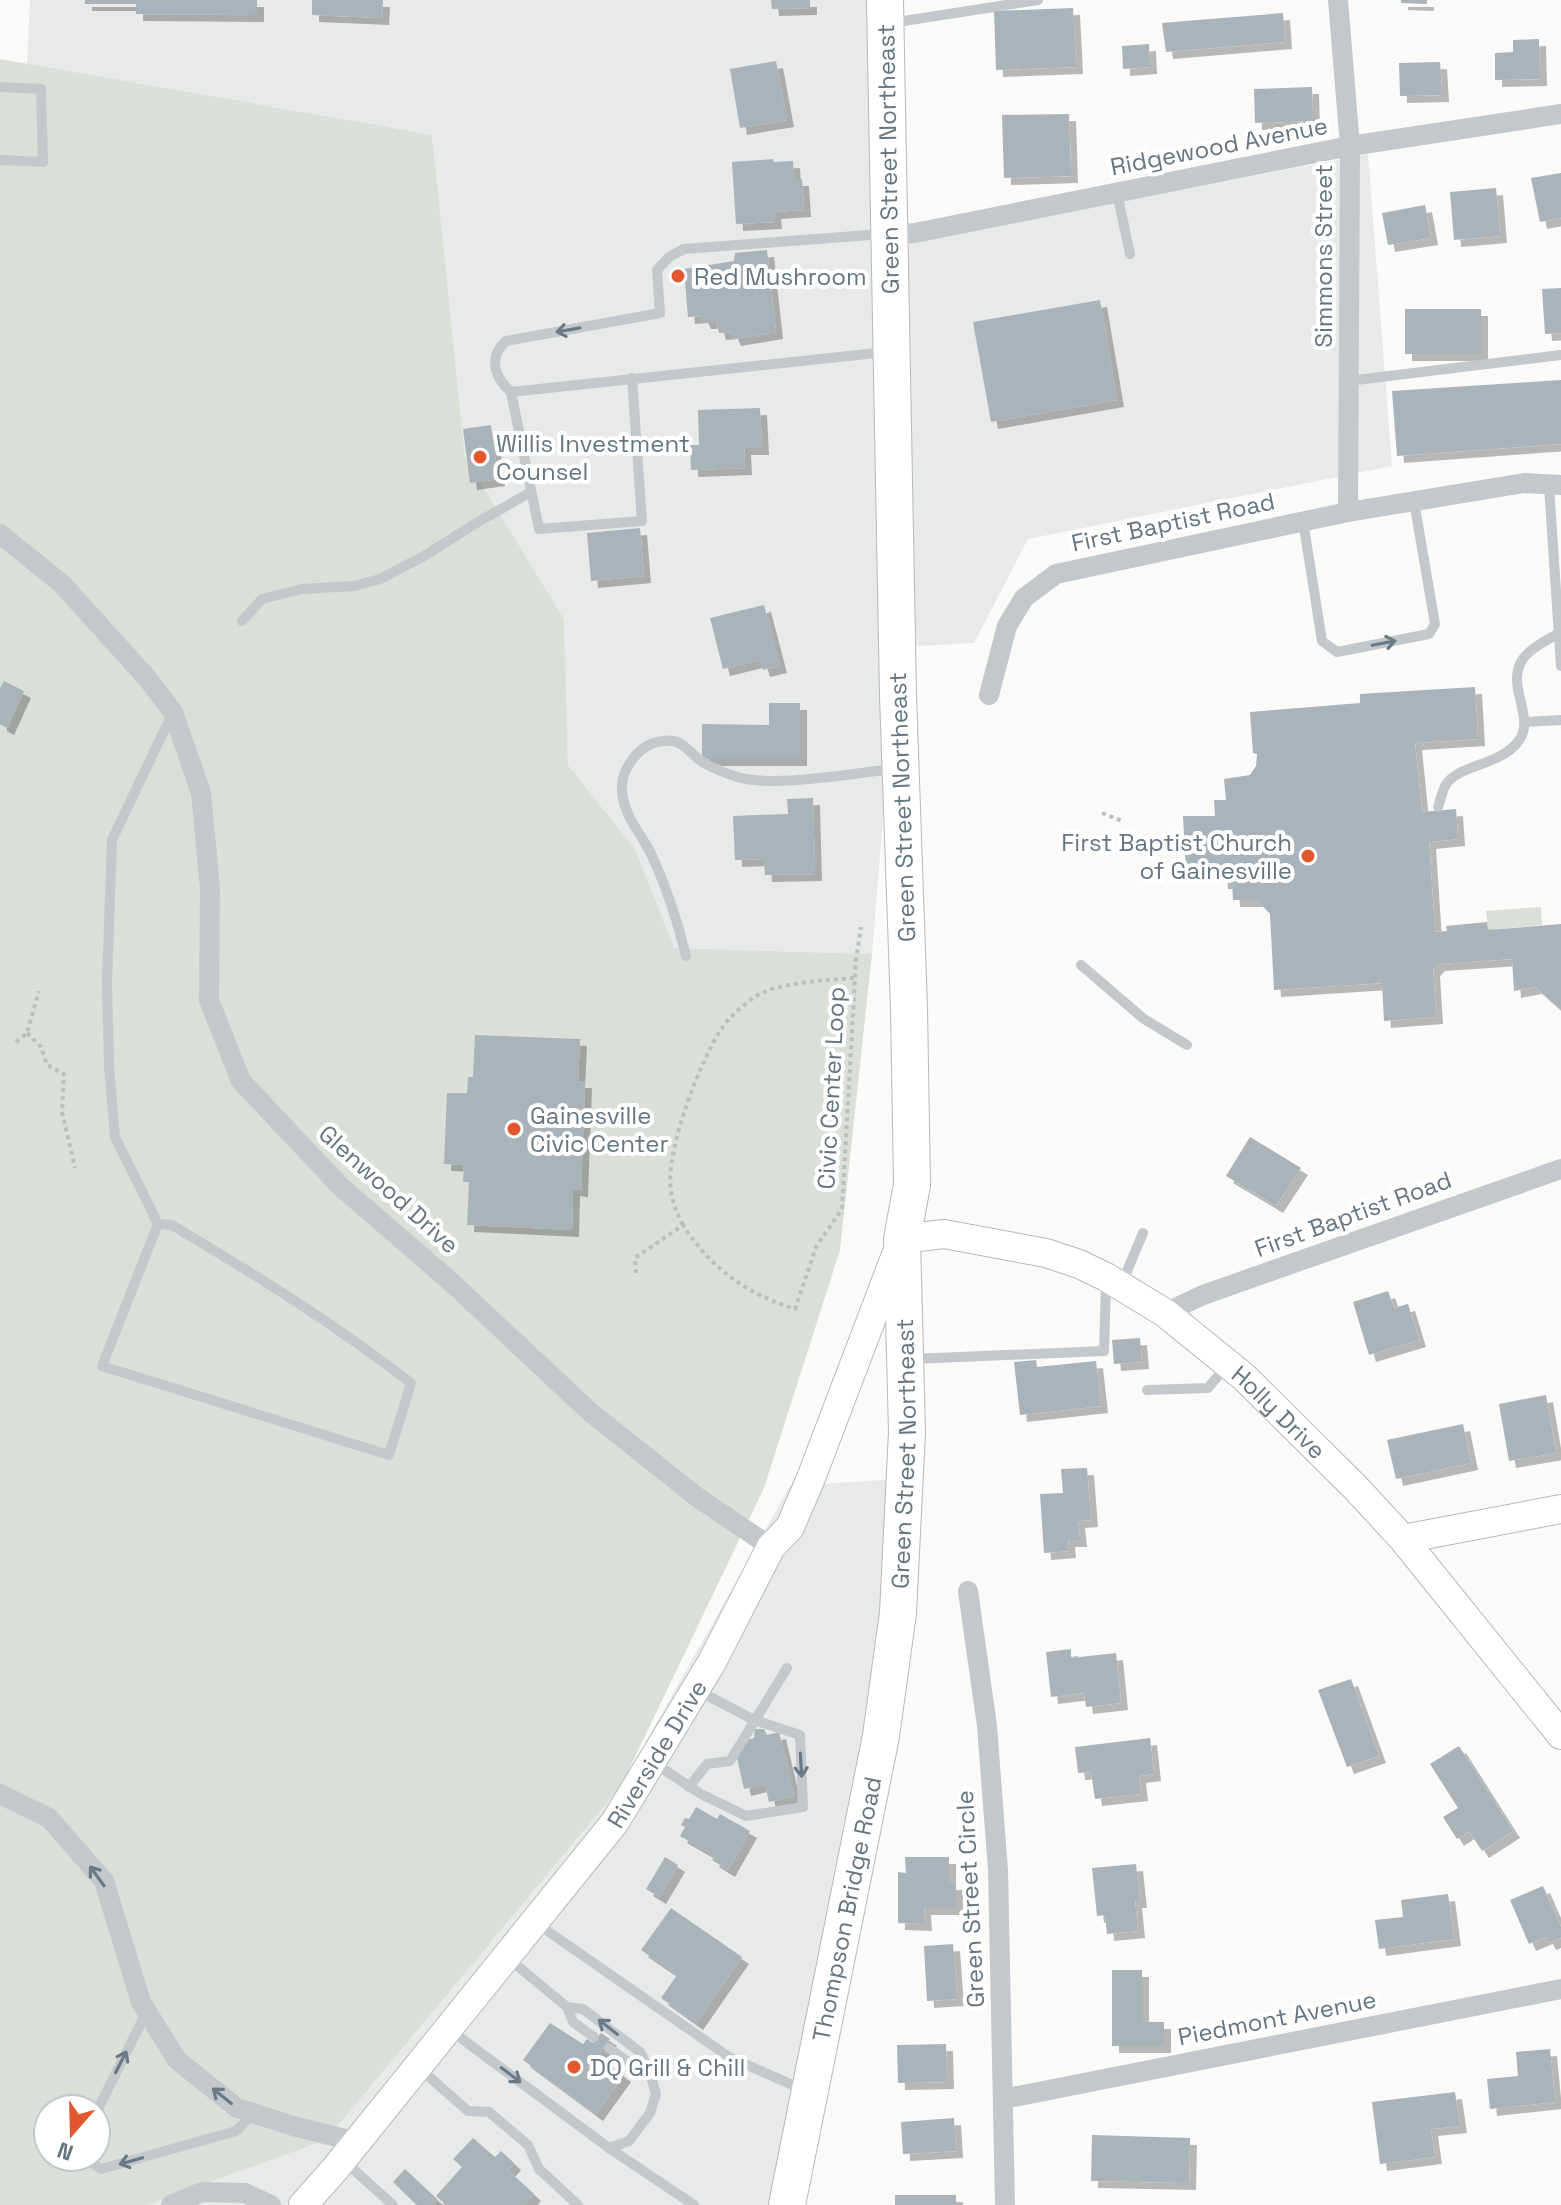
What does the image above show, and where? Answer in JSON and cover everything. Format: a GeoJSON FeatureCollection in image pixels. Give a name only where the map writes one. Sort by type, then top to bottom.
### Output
{"type":"FeatureCollection","features":[{"type":"Feature","properties":{"kind":"highway","name":"Green Street Northeast"},"geometry":{"type":"LineString","coordinates":[[885,12],[900,769],[912,1185],[902,1239],[907,1432],[898,1613]]}},
{"type":"Feature","properties":{"kind":"highway","name":"Thompson Bridge Road"},"geometry":{"type":"LineString","coordinates":[[787,2205],[881,1736],[898,1613]]}},
{"type":"Feature","properties":{"kind":"main road","name":"Holly Drive"},"geometry":{"type":"LineString","coordinates":[[902,1239],[944,1234],[1004,1243],[1068,1260],[1113,1281],[1165,1313],[1229,1364],[1313,1442],[1403,1539],[1561,1735]]}},
{"type":"Feature","properties":{"kind":"main road","name":"Riverside Drive"},"geometry":{"type":"LineString","coordinates":[[303,2205],[615,1822],[695,1689],[771,1547],[790,1527],[902,1239]]}},
{"type":"Feature","properties":{"kind":"main road"},"geometry":{"type":"LineString","coordinates":[[1403,1539],[1561,1509]]}},
{"type":"Feature","properties":{"kind":"street","name":"Simmons Street"},"geometry":{"type":"LineString","coordinates":[[1338,0],[1350,146],[1348,512]]}},
{"type":"Feature","properties":{"kind":"street","name":"Ridgewood Avenue"},"geometry":{"type":"LineString","coordinates":[[889,234],[915,233],[1350,146],[1561,114]]}},
{"type":"Feature","properties":{"kind":"street","name":"First Baptist Road"},"geometry":{"type":"LineString","coordinates":[[989,695],[1007,626],[1024,598],[1056,574],[1348,512],[1524,483],[1555,485]]}},
{"type":"Feature","properties":{"kind":"street","name":"Glenwood Drive"},"geometry":{"type":"LineString","coordinates":[[0,534],[62,584],[147,678],[173,712],[201,793],[210,888],[209,1000],[241,1081],[341,1187],[440,1271],[589,1411],[697,1497],[771,1547]]}},
{"type":"Feature","properties":{"kind":"street","name":"First Baptist Road"},"geometry":{"type":"LineString","coordinates":[[1165,1313],[1203,1295],[1561,1169]]}},
{"type":"Feature","properties":{"kind":"street","name":"Green Street Circle"},"geometry":{"type":"LineString","coordinates":[[968,1591],[987,1726],[998,1870],[1005,2205]]}},
{"type":"Feature","properties":{"kind":"street"},"geometry":{"type":"LineString","coordinates":[[0,1794],[49,1818],[104,1881],[141,2002],[177,2060],[237,2108],[293,2126],[350,2151]]}},
{"type":"Feature","properties":{"kind":"street","name":"Piedmont Avenue"},"geometry":{"type":"LineString","coordinates":[[1003,2099],[1561,1989]]}},
{"type":"Feature","properties":{"kind":"street"},"geometry":{"type":"LineString","coordinates":[[180,2203],[202,2192],[245,2193],[271,2205]]}},
{"type":"Feature","properties":{"kind":"lane"},"geometry":{"type":"LineString","coordinates":[[885,12],[1038,0]]}},
{"type":"Feature","properties":{"kind":"lane"},"geometry":{"type":"LineString","coordinates":[[0,87],[41,89],[43,162],[0,160]]}},
{"type":"Feature","properties":{"kind":"lane"},"geometry":{"type":"LineString","coordinates":[[1117,193],[1130,254]]}},
{"type":"Feature","properties":{"kind":"lane"},"geometry":{"type":"LineString","coordinates":[[632,378],[642,521],[539,529],[511,392],[501,383],[494,367],[497,349],[506,341],[660,313],[657,270],[669,257],[684,249],[889,234]]}},
{"type":"Feature","properties":{"kind":"lane"},"geometry":{"type":"LineString","coordinates":[[511,392],[892,352]]}},
{"type":"Feature","properties":{"kind":"lane"},"geometry":{"type":"LineString","coordinates":[[1348,381],[1561,355]]}},
{"type":"Feature","properties":{"kind":"lane"},"geometry":{"type":"LineString","coordinates":[[1555,485],[1561,666]]}},
{"type":"Feature","properties":{"kind":"lane"},"geometry":{"type":"LineString","coordinates":[[242,621],[262,599],[302,589],[354,586],[380,579],[531,492]]}},
{"type":"Feature","properties":{"kind":"lane"},"geometry":{"type":"LineString","coordinates":[[1303,521],[1322,641],[1337,652],[1429,634],[1435,624],[1414,501]]}},
{"type":"Feature","properties":{"kind":"lane"},"geometry":{"type":"LineString","coordinates":[[1438,807],[1447,783],[1461,772],[1500,758],[1519,742],[1525,722],[1516,686],[1519,665],[1530,652],[1559,633]]}},
{"type":"Feature","properties":{"kind":"lane"},"geometry":{"type":"LineString","coordinates":[[158,1224],[172,1225],[288,1295],[411,1383],[389,1455],[102,1366],[158,1224],[115,1137],[107,982],[112,840],[173,712]]}},
{"type":"Feature","properties":{"kind":"lane"},"geometry":{"type":"LineString","coordinates":[[1525,722],[1561,720]]}},
{"type":"Feature","properties":{"kind":"lane"},"geometry":{"type":"LineString","coordinates":[[686,956],[653,856],[630,818],[622,797],[622,777],[631,760],[651,744],[672,740],[685,744],[701,761],[719,771],[741,778],[758,780],[900,769]]}},
{"type":"Feature","properties":{"kind":"lane"},"geometry":{"type":"LineString","coordinates":[[1081,965],[1144,1019],[1187,1045]]}},
{"type":"Feature","properties":{"kind":"lane"},"geometry":{"type":"LineString","coordinates":[[906,1360],[1104,1351],[1113,1281],[1143,1233]]}},
{"type":"Feature","properties":{"kind":"lane"},"geometry":{"type":"LineString","coordinates":[[1147,1390],[1208,1388],[1229,1364]]}},
{"type":"Feature","properties":{"kind":"lane"},"geometry":{"type":"LineString","coordinates":[[689,1787],[707,1764],[730,1761],[787,1668]]}},
{"type":"Feature","properties":{"kind":"lane"},"geometry":{"type":"LineString","coordinates":[[652,1761],[689,1787],[746,1816],[803,1807],[800,1735],[754,1720],[695,1689]]}},
{"type":"Feature","properties":{"kind":"lane"},"geometry":{"type":"LineString","coordinates":[[534,1922],[729,2057],[809,2092]]}},
{"type":"Feature","properties":{"kind":"lane"},"geometry":{"type":"LineString","coordinates":[[506,1957],[567,2007],[573,2022],[594,2037]]}},
{"type":"Feature","properties":{"kind":"lane"},"geometry":{"type":"LineString","coordinates":[[567,2007],[583,2009],[640,2052],[649,2070],[656,2094],[650,2113],[629,2141],[609,2148]]}},
{"type":"Feature","properties":{"kind":"lane"},"geometry":{"type":"LineString","coordinates":[[106,2093],[147,2011]]}},
{"type":"Feature","properties":{"kind":"lane"},"geometry":{"type":"LineString","coordinates":[[448,2029],[609,2148],[694,2205]]}},
{"type":"Feature","properties":{"kind":"lane"},"geometry":{"type":"LineString","coordinates":[[609,2048],[625,2060],[649,2070]]}},
{"type":"Feature","properties":{"kind":"lane"},"geometry":{"type":"LineString","coordinates":[[418,2066],[468,2111],[489,2112],[528,2145],[539,2169],[578,2205]]}},
{"type":"Feature","properties":{"kind":"lane"},"geometry":{"type":"LineString","coordinates":[[112,2166],[236,2131],[254,2113]]}},
{"type":"Feature","properties":{"kind":"lane"},"geometry":{"type":"LineString","coordinates":[[350,2151],[393,2205]]}},
{"type":"Feature","properties":{"kind":"path"},"geometry":{"type":"LineString","coordinates":[[1102,813],[1122,821]]}},
{"type":"Feature","properties":{"kind":"path","name":"Civic Center Loop"},"geometry":{"type":"LineString","coordinates":[[683,1225],[696,1246],[746,1289],[795,1309],[816,1247],[842,1209],[855,978],[861,927]]}},
{"type":"Feature","properties":{"kind":"path"},"geometry":{"type":"LineString","coordinates":[[636,1273],[635,1258],[683,1225],[675,1210],[670,1188],[672,1161],[701,1064],[724,1025],[755,996],[800,983],[855,978]]}},
{"type":"Feature","properties":{"kind":"path"},"geometry":{"type":"LineString","coordinates":[[16,1042],[27,1033],[39,991]]}},
{"type":"Feature","properties":{"kind":"path"},"geometry":{"type":"LineString","coordinates":[[27,1033],[41,1047],[47,1065],[64,1074],[62,1112],[75,1168]]}},
{"type":"Feature","properties":{"kind":"shaded area"},"geometry":{"type":"Polygon","coordinates":[[[30,0],[877,0],[873,249],[1368,154],[1392,466],[1028,539],[974,643],[897,647],[872,954],[673,948],[635,849],[568,765],[564,619],[465,457],[432,136],[27,64],[30,0]]]}},
{"type":"Feature","properties":{"kind":"shaded area"},"geometry":{"type":"Polygon","coordinates":[[[0,59],[432,135],[465,457],[564,619],[568,765],[635,849],[674,948],[872,954],[840,1250],[764,1488],[621,1786],[326,2140],[147,2205],[0,2205],[0,59]]]}},
{"type":"Feature","properties":{"kind":"shaded area"},"geometry":{"type":"Polygon","coordinates":[[[1541,907],[1542,925],[1488,930],[1486,911],[1541,907]]]}},
{"type":"Feature","properties":{"kind":"shaded area"},"geometry":{"type":"Polygon","coordinates":[[[898,1479],[884,1618],[781,2205],[147,2205],[326,2140],[621,1786],[790,1486],[898,1479]]]}},
{"type":"Feature","properties":{"kind":"building"},"geometry":{"type":"Polygon","coordinates":[[[85,0],[257,0],[257,15],[136,14],[136,4],[85,4],[85,0]]]}},
{"type":"Feature","properties":{"kind":"building"},"geometry":{"type":"Polygon","coordinates":[[[312,0],[383,0],[382,18],[312,15],[312,0]]]}},
{"type":"Feature","properties":{"kind":"building"},"geometry":{"type":"Polygon","coordinates":[[[771,0],[810,0],[810,8],[772,9],[771,0]]]}},
{"type":"Feature","properties":{"kind":"building"},"geometry":{"type":"Polygon","coordinates":[[[1401,0],[1427,0],[1427,4],[1401,3],[1401,0]]]}},
{"type":"Feature","properties":{"kind":"building"},"geometry":{"type":"Polygon","coordinates":[[[1073,8],[1076,67],[996,70],[994,11],[1073,8]]]}},
{"type":"Feature","properties":{"kind":"building"},"geometry":{"type":"Polygon","coordinates":[[[1283,13],[1285,42],[1166,52],[1162,23],[1283,13]]]}},
{"type":"Feature","properties":{"kind":"building"},"geometry":{"type":"Polygon","coordinates":[[[1539,39],[1540,79],[1495,80],[1495,53],[1513,52],[1513,40],[1539,39]]]}},
{"type":"Feature","properties":{"kind":"building"},"geometry":{"type":"Polygon","coordinates":[[[1149,44],[1150,67],[1123,69],[1122,46],[1149,44]]]}},
{"type":"Feature","properties":{"kind":"building"},"geometry":{"type":"Polygon","coordinates":[[[776,61],[787,120],[740,128],[730,69],[776,61]]]}},
{"type":"Feature","properties":{"kind":"building"},"geometry":{"type":"Polygon","coordinates":[[[1440,62],[1442,95],[1400,96],[1399,63],[1440,62]]]}},
{"type":"Feature","properties":{"kind":"building"},"geometry":{"type":"Polygon","coordinates":[[[1312,87],[1313,121],[1255,123],[1254,89],[1312,87]]]}},
{"type":"Feature","properties":{"kind":"building"},"geometry":{"type":"Polygon","coordinates":[[[1069,114],[1071,176],[1004,178],[1002,115],[1069,114]]]}},
{"type":"Feature","properties":{"kind":"building"},"geometry":{"type":"Polygon","coordinates":[[[773,159],[774,162],[793,161],[794,179],[802,179],[804,210],[774,212],[775,222],[736,224],[732,162],[773,159]]]}},
{"type":"Feature","properties":{"kind":"building"},"geometry":{"type":"Polygon","coordinates":[[[1561,173],[1561,218],[1540,222],[1531,178],[1561,173]]]}},
{"type":"Feature","properties":{"kind":"building"},"geometry":{"type":"Polygon","coordinates":[[[1496,188],[1500,236],[1454,240],[1450,192],[1496,188]]]}},
{"type":"Feature","properties":{"kind":"building"},"geometry":{"type":"Polygon","coordinates":[[[1425,205],[1431,238],[1388,245],[1382,213],[1425,205]]]}},
{"type":"Feature","properties":{"kind":"building"},"geometry":{"type":"Polygon","coordinates":[[[767,250],[776,332],[734,339],[731,332],[719,333],[716,322],[704,322],[701,316],[688,317],[684,269],[734,261],[735,253],[767,250]]]}},
{"type":"Feature","properties":{"kind":"building"},"geometry":{"type":"Polygon","coordinates":[[[1561,288],[1561,333],[1545,334],[1542,289],[1561,288]]]}},
{"type":"Feature","properties":{"kind":"building"},"geometry":{"type":"Polygon","coordinates":[[[1100,300],[1117,400],[991,422],[973,322],[1100,300]]]}},
{"type":"Feature","properties":{"kind":"building"},"geometry":{"type":"Polygon","coordinates":[[[1405,309],[1481,309],[1481,354],[1405,354],[1405,309]]]}},
{"type":"Feature","properties":{"kind":"building"},"geometry":{"type":"Polygon","coordinates":[[[1561,380],[1561,444],[1397,456],[1392,391],[1561,380]]]}},
{"type":"Feature","properties":{"kind":"building"},"geometry":{"type":"Polygon","coordinates":[[[760,408],[762,448],[744,448],[745,468],[691,470],[690,445],[699,445],[698,410],[760,408]]]}},
{"type":"Feature","properties":{"kind":"building"},"geometry":{"type":"Polygon","coordinates":[[[491,425],[498,479],[470,483],[463,429],[491,425]]]}},
{"type":"Feature","properties":{"kind":"building"},"geometry":{"type":"Polygon","coordinates":[[[640,528],[644,576],[591,581],[587,533],[640,528]]]}},
{"type":"Feature","properties":{"kind":"building"},"geometry":{"type":"Polygon","coordinates":[[[764,605],[780,666],[763,670],[760,660],[723,669],[710,618],[764,605]]]}},
{"type":"Feature","properties":{"kind":"building"},"geometry":{"type":"Polygon","coordinates":[[[4,681],[24,691],[7,728],[0,724],[0,688],[4,681]]]}},
{"type":"Feature","properties":{"kind":"building","name":"First Baptist Church of Gainesville"},"geometry":{"type":"Polygon","coordinates":[[[1475,687],[1478,739],[1415,743],[1422,812],[1456,809],[1458,839],[1429,842],[1435,932],[1447,931],[1446,926],[1487,922],[1488,930],[1561,924],[1561,1010],[1535,987],[1514,991],[1512,959],[1438,964],[1433,969],[1436,1017],[1384,1021],[1382,983],[1274,990],[1270,914],[1257,900],[1233,900],[1232,882],[1221,882],[1220,870],[1186,873],[1183,816],[1215,816],[1214,800],[1226,800],[1224,779],[1250,775],[1256,766],[1250,712],[1360,703],[1360,694],[1475,687]]]}},
{"type":"Feature","properties":{"kind":"building"},"geometry":{"type":"Polygon","coordinates":[[[769,703],[800,703],[800,759],[702,759],[702,724],[769,725],[769,703]]]}},
{"type":"Feature","properties":{"kind":"building"},"geometry":{"type":"Polygon","coordinates":[[[813,798],[815,874],[765,875],[764,859],[735,860],[733,816],[788,814],[787,799],[813,798]]]}},
{"type":"Feature","properties":{"kind":"building","name":"Gainesville Civic Center"},"geometry":{"type":"Polygon","coordinates":[[[475,1035],[580,1039],[578,1081],[585,1081],[581,1190],[573,1189],[572,1230],[467,1225],[469,1182],[463,1182],[464,1165],[444,1164],[447,1093],[467,1093],[468,1077],[473,1077],[475,1035]]]}},
{"type":"Feature","properties":{"kind":"building"},"geometry":{"type":"Polygon","coordinates":[[[1250,1137],[1301,1168],[1276,1206],[1226,1176],[1250,1137]]]}},
{"type":"Feature","properties":{"kind":"building"},"geometry":{"type":"Polygon","coordinates":[[[1388,1291],[1394,1308],[1408,1304],[1419,1340],[1369,1355],[1353,1302],[1388,1291]]]}},
{"type":"Feature","properties":{"kind":"building"},"geometry":{"type":"Polygon","coordinates":[[[1140,1338],[1142,1362],[1114,1364],[1112,1340],[1140,1338]]]}},
{"type":"Feature","properties":{"kind":"building"},"geometry":{"type":"Polygon","coordinates":[[[1036,1360],[1037,1367],[1096,1361],[1101,1406],[1020,1415],[1014,1362],[1036,1360]]]}},
{"type":"Feature","properties":{"kind":"building"},"geometry":{"type":"Polygon","coordinates":[[[1546,1395],[1556,1453],[1509,1461],[1499,1404],[1546,1395]]]}},
{"type":"Feature","properties":{"kind":"building"},"geometry":{"type":"Polygon","coordinates":[[[1463,1424],[1471,1463],[1396,1479],[1387,1440],[1463,1424]]]}},
{"type":"Feature","properties":{"kind":"building"},"geometry":{"type":"Polygon","coordinates":[[[1087,1468],[1091,1520],[1078,1521],[1080,1540],[1068,1540],[1069,1551],[1044,1553],[1040,1494],[1063,1493],[1061,1469],[1087,1468]]]}},
{"type":"Feature","properties":{"kind":"building"},"geometry":{"type":"Polygon","coordinates":[[[1071,1649],[1071,1658],[1116,1653],[1121,1703],[1086,1707],[1084,1693],[1051,1697],[1046,1652],[1071,1649]]]}},
{"type":"Feature","properties":{"kind":"building"},"geometry":{"type":"Polygon","coordinates":[[[1351,1679],[1379,1756],[1347,1767],[1318,1690],[1351,1679]]]}},
{"type":"Feature","properties":{"kind":"building"},"geometry":{"type":"Polygon","coordinates":[[[755,1729],[764,1729],[767,1735],[779,1732],[794,1796],[769,1802],[765,1784],[744,1789],[737,1758],[747,1740],[754,1738],[755,1729]]]}},
{"type":"Feature","properties":{"kind":"building"},"geometry":{"type":"Polygon","coordinates":[[[1150,1738],[1154,1774],[1139,1776],[1141,1794],[1095,1799],[1091,1772],[1078,1773],[1075,1747],[1150,1738]]]}},
{"type":"Feature","properties":{"kind":"building"},"geometry":{"type":"Polygon","coordinates":[[[1459,1746],[1513,1831],[1482,1851],[1469,1831],[1457,1839],[1443,1817],[1458,1808],[1430,1764],[1459,1746]]]}},
{"type":"Feature","properties":{"kind":"building"},"geometry":{"type":"Polygon","coordinates":[[[696,1807],[717,1819],[720,1814],[750,1831],[728,1870],[712,1860],[715,1856],[680,1836],[685,1827],[681,1825],[696,1807]]]}},
{"type":"Feature","properties":{"kind":"building"},"geometry":{"type":"Polygon","coordinates":[[[665,1857],[678,1865],[659,1897],[646,1889],[665,1857]]]}},
{"type":"Feature","properties":{"kind":"building"},"geometry":{"type":"Polygon","coordinates":[[[905,1857],[949,1857],[949,1883],[956,1883],[956,1908],[924,1908],[925,1924],[898,1923],[898,1872],[906,1873],[905,1857]]]}},
{"type":"Feature","properties":{"kind":"building"},"geometry":{"type":"Polygon","coordinates":[[[1136,1864],[1140,1901],[1135,1901],[1138,1931],[1107,1934],[1105,1915],[1097,1916],[1092,1868],[1136,1864]]]}},
{"type":"Feature","properties":{"kind":"building"},"geometry":{"type":"Polygon","coordinates":[[[1543,1886],[1561,1927],[1561,1938],[1549,1943],[1546,1937],[1529,1944],[1510,1900],[1543,1886]]]}},
{"type":"Feature","properties":{"kind":"building"},"geometry":{"type":"Polygon","coordinates":[[[1448,1894],[1454,1939],[1379,1949],[1375,1920],[1403,1917],[1401,1900],[1448,1894]]]}},
{"type":"Feature","properties":{"kind":"building"},"geometry":{"type":"Polygon","coordinates":[[[671,1908],[742,1957],[696,2023],[661,1998],[677,1975],[641,1950],[671,1908]]]}},
{"type":"Feature","properties":{"kind":"building"},"geometry":{"type":"Polygon","coordinates":[[[953,1944],[957,1999],[927,2001],[924,1946],[953,1944]]]}},
{"type":"Feature","properties":{"kind":"building"},"geometry":{"type":"Polygon","coordinates":[[[1112,1970],[1142,1970],[1142,2022],[1164,2022],[1164,2046],[1112,2046],[1112,1970]]]}},
{"type":"Feature","properties":{"kind":"building","name":"DQ Grill & Chill"},"geometry":{"type":"Polygon","coordinates":[[[550,2023],[583,2044],[587,2039],[593,2043],[601,2033],[610,2039],[598,2055],[624,2075],[596,2114],[523,2060],[550,2023]]]}},
{"type":"Feature","properties":{"kind":"building"},"geometry":{"type":"Polygon","coordinates":[[[946,2044],[947,2082],[898,2083],[897,2045],[946,2044]]]}},
{"type":"Feature","properties":{"kind":"building"},"geometry":{"type":"Polygon","coordinates":[[[1550,2049],[1555,2102],[1490,2109],[1487,2079],[1518,2076],[1516,2052],[1550,2049]]]}},
{"type":"Feature","properties":{"kind":"building"},"geometry":{"type":"Polygon","coordinates":[[[1455,2092],[1460,2126],[1431,2129],[1435,2157],[1380,2164],[1372,2102],[1455,2092]]]}},
{"type":"Feature","properties":{"kind":"building"},"geometry":{"type":"Polygon","coordinates":[[[954,2118],[956,2151],[903,2154],[901,2122],[954,2118]]]}},
{"type":"Feature","properties":{"kind":"building"},"geometry":{"type":"Polygon","coordinates":[[[1092,2135],[1190,2138],[1189,2183],[1091,2181],[1092,2135]]]}},
{"type":"Feature","properties":{"kind":"building"},"geometry":{"type":"Polygon","coordinates":[[[473,2138],[495,2157],[501,2151],[514,2163],[508,2170],[534,2194],[524,2205],[446,2205],[436,2196],[462,2167],[453,2159],[473,2138]]]}},
{"type":"Feature","properties":{"kind":"building"},"geometry":{"type":"Polygon","coordinates":[[[405,2169],[437,2199],[432,2205],[417,2205],[393,2182],[405,2169]]]}},
{"type":"Feature","properties":{"kind":"building"},"geometry":{"type":"Polygon","coordinates":[[[895,2195],[956,2195],[956,2205],[895,2205],[895,2195]]]}},
{"type":"Feature","properties":{"kind":"place","name":"Red Mushroom"},"geometry":{"type":"Point","coordinates":[678,276]}},
{"type":"Feature","properties":{"kind":"place","name":"Willis Investment Counsel"},"geometry":{"type":"Point","coordinates":[480,457]}},
{"type":"Feature","properties":{"kind":"place","name":"First Baptist Church of Gainesville"},"geometry":{"type":"Point","coordinates":[1308,856]}},
{"type":"Feature","properties":{"kind":"place","name":"Gainesville Civic Center"},"geometry":{"type":"Point","coordinates":[514,1129]}},
{"type":"Feature","properties":{"kind":"place","name":"DQ Grill & Chill"},"geometry":{"type":"Point","coordinates":[574,2067]}}]}
